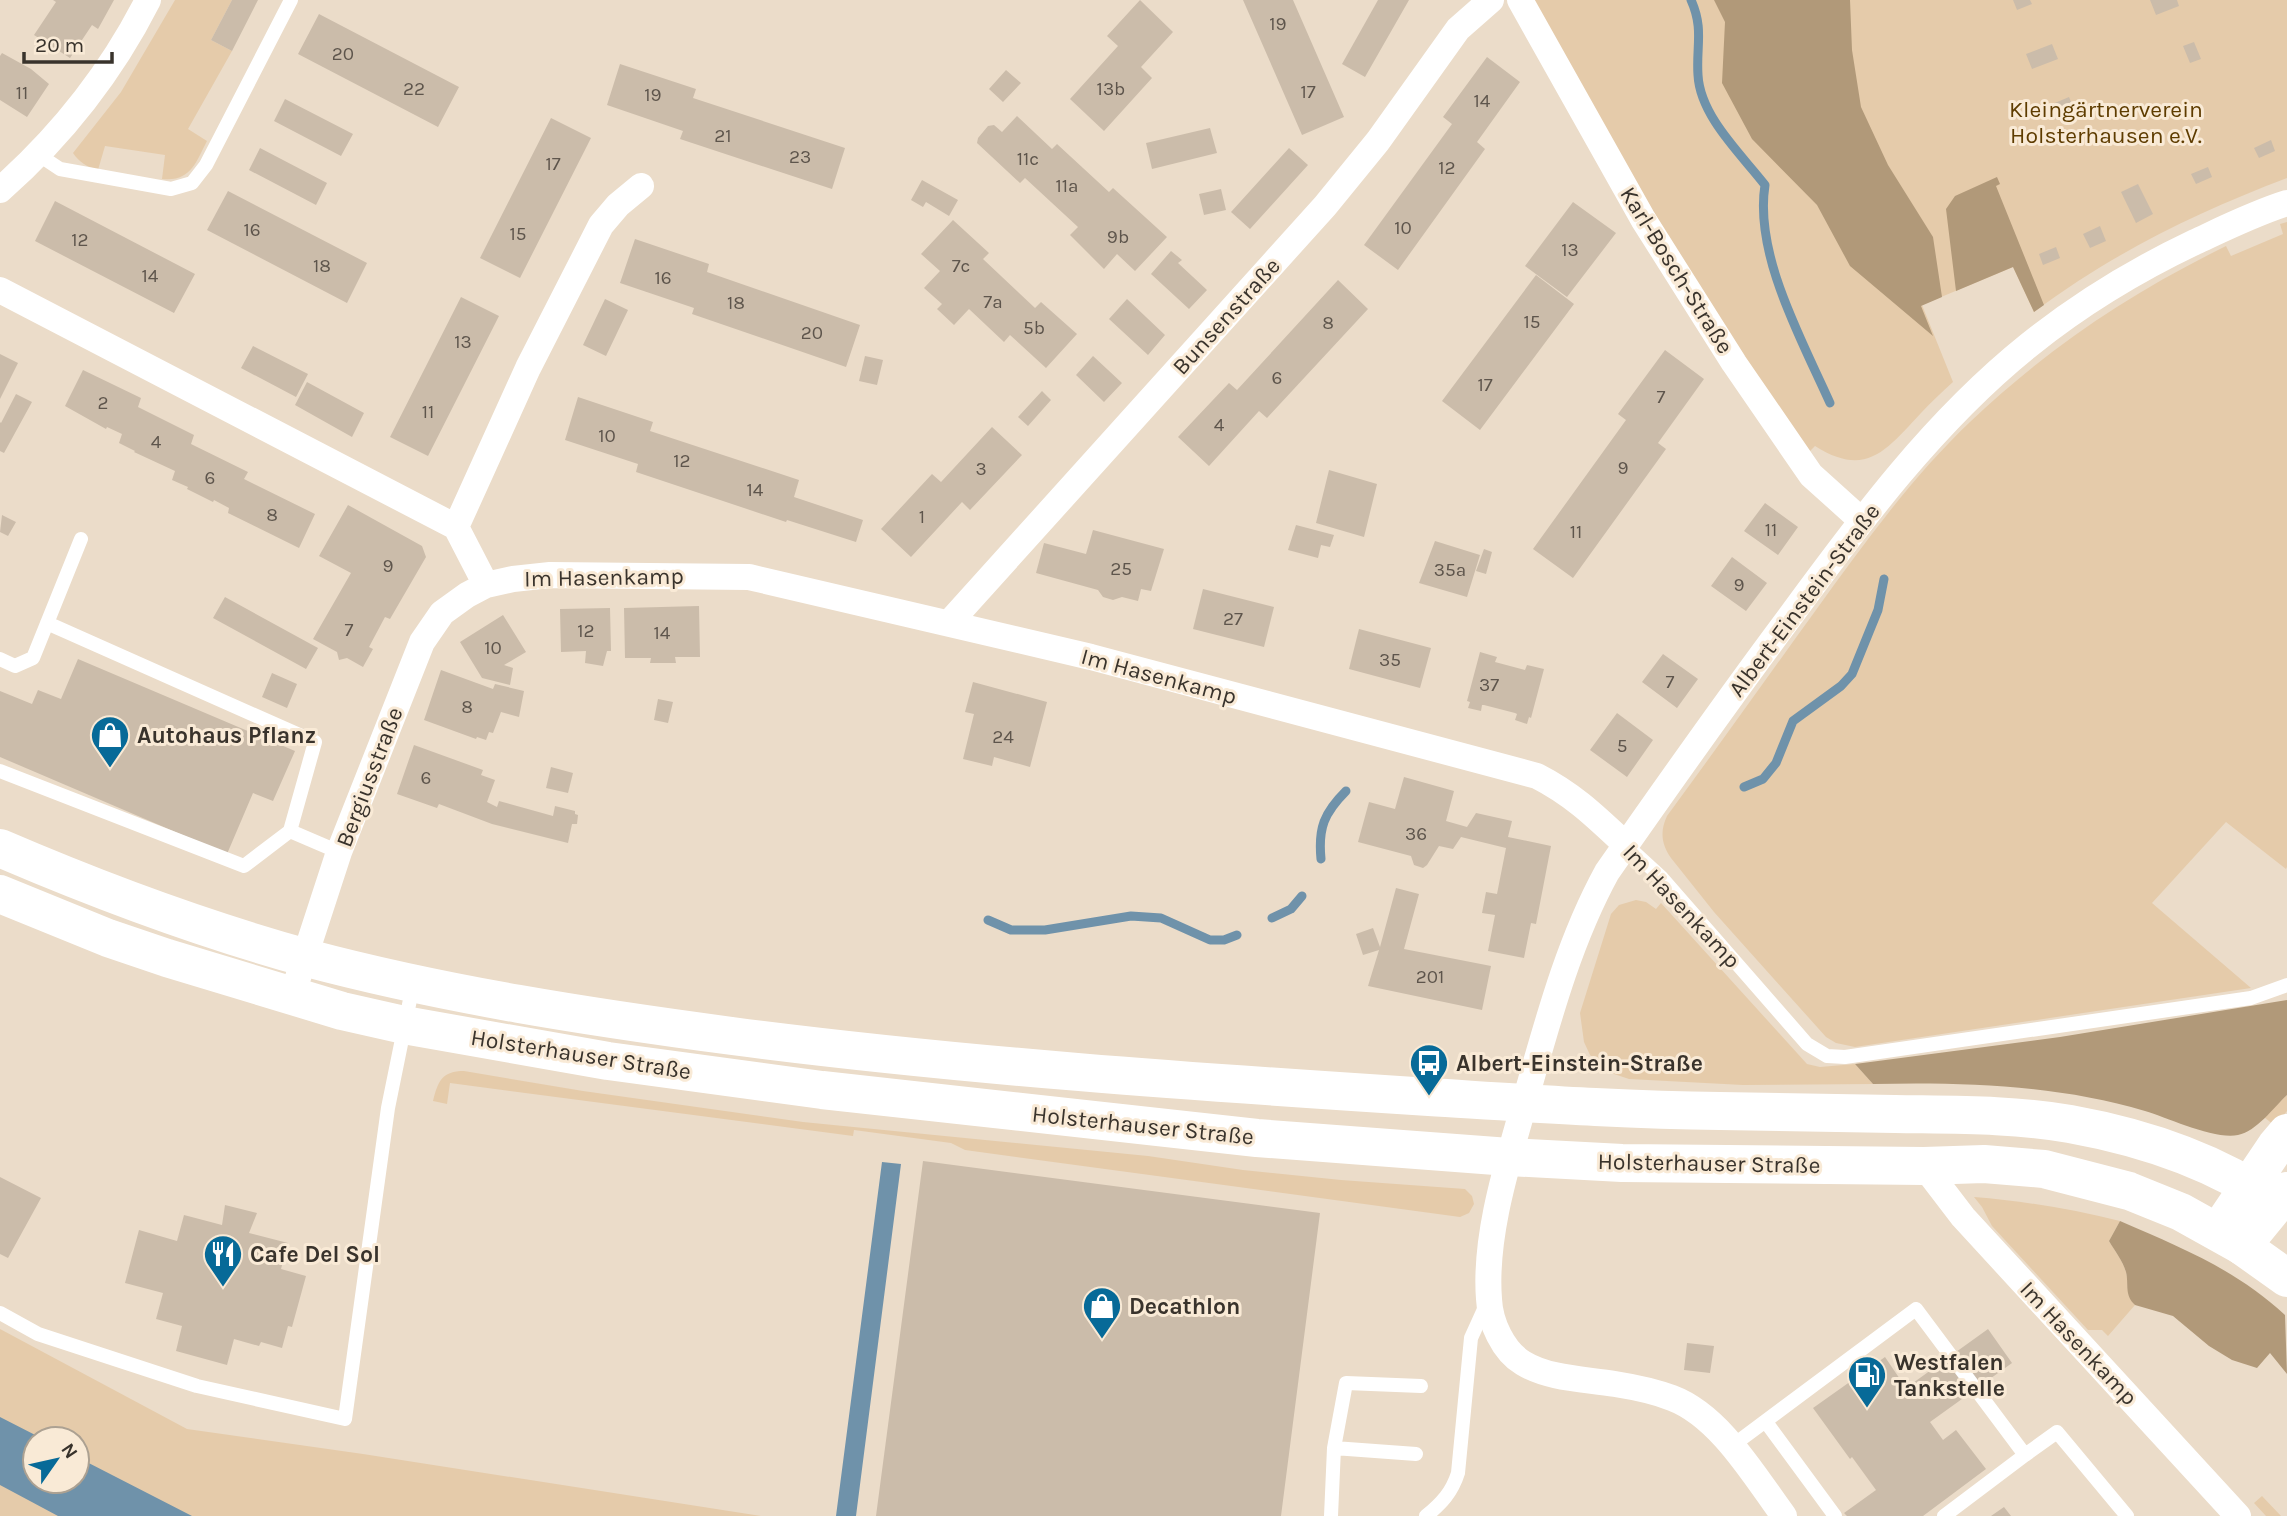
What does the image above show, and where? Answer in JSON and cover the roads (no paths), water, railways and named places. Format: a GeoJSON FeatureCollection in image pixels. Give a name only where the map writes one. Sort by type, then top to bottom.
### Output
{"type":"FeatureCollection","features":[{"type":"Feature","properties":{"kind":"main road","name":"Holsterhauser Straße"},"geometry":{"type":"LineString","coordinates":[[0,848],[81,883],[180,919],[305,957],[414,983],[615,1021],[819,1047],[1033,1069],[1628,1110],[2023,1119],[2069,1124],[2158,1146],[2199,1161],[2275,1198]]}},
{"type":"Feature","properties":{"kind":"main road","name":"Holsterhauser Straße"},"geometry":{"type":"LineString","coordinates":[[0,894],[143,950],[342,1011],[608,1061],[821,1090],[1257,1138],[1509,1157],[1622,1163],[1924,1166],[1984,1164],[2044,1169],[2129,1191],[2181,1212],[2230,1239],[2287,1278]]}},
{"type":"Feature","properties":{"kind":"main road"},"geometry":{"type":"LineString","coordinates":[[2230,1239],[2275,1198],[2287,1133]]}},
{"type":"Feature","properties":{"kind":"street"},"geometry":{"type":"LineString","coordinates":[[0,190],[39,155],[86,100],[132,32],[148,0]]}},
{"type":"Feature","properties":{"kind":"street","name":"Bunsenstraße"},"geometry":{"type":"LineString","coordinates":[[949,624],[1325,206],[1378,141],[1458,29],[1491,0]]}},
{"type":"Feature","properties":{"kind":"street","name":"Karl-Bosch-Straße"},"geometry":{"type":"LineString","coordinates":[[1520,0],[1643,219],[1734,363],[1811,475],[1861,520]]}},
{"type":"Feature","properties":{"kind":"street"},"geometry":{"type":"LineString","coordinates":[[456,527],[528,368],[601,225],[618,205],[641,186]]}},
{"type":"Feature","properties":{"kind":"street","name":"Albert-Einstein-Straße"},"geometry":{"type":"LineString","coordinates":[[1784,1516],[1732,1446],[1702,1417],[1673,1398],[1630,1387],[1547,1373],[1524,1364],[1501,1338],[1493,1320],[1489,1300],[1493,1230],[1509,1157],[1572,947],[1594,896],[1626,845],[1765,650],[1861,520],[1955,413],[2028,345],[2084,304],[2154,261],[2221,229],[2287,203]]}},
{"type":"Feature","properties":{"kind":"street"},"geometry":{"type":"LineString","coordinates":[[0,289],[456,527],[486,585]]}},
{"type":"Feature","properties":{"kind":"street","name":"Im Hasenkamp"},"geometry":{"type":"LineString","coordinates":[[486,585],[550,575],[749,577],[1091,657],[1537,776],[1582,803],[1626,845]]}},
{"type":"Feature","properties":{"kind":"street","name":"Bergiusstraße"},"geometry":{"type":"LineString","coordinates":[[292,996],[339,852],[422,642],[442,613],[486,585]]}},
{"type":"Feature","properties":{"kind":"street","name":"Im Hasenkamp"},"geometry":{"type":"LineString","coordinates":[[1924,1166],[1963,1217],[2238,1516]]}},
{"type":"Feature","properties":{"kind":"lane"},"geometry":{"type":"LineString","coordinates":[[39,155],[60,169],[171,189],[192,183],[206,165],[291,0]]}},
{"type":"Feature","properties":{"kind":"lane"},"geometry":{"type":"LineString","coordinates":[[0,659],[15,666],[33,658],[81,539]]}},
{"type":"Feature","properties":{"kind":"lane"},"geometry":{"type":"LineString","coordinates":[[0,771],[244,866],[290,831],[315,742],[47,624]]}},
{"type":"Feature","properties":{"kind":"lane"},"geometry":{"type":"LineString","coordinates":[[290,831],[339,852]]}},
{"type":"Feature","properties":{"kind":"lane","name":"Im Hasenkamp"},"geometry":{"type":"LineString","coordinates":[[1626,845],[1661,878],[1807,1044],[1827,1056],[1845,1057],[2251,998],[2287,985]]}},
{"type":"Feature","properties":{"kind":"lane"},"geometry":{"type":"LineString","coordinates":[[0,1313],[38,1334],[197,1386],[345,1419],[380,1160],[414,983]]}},
{"type":"Feature","properties":{"kind":"lane"},"geometry":{"type":"LineString","coordinates":[[1426,1516],[1445,1500],[1454,1487],[1458,1473],[1471,1338],[1489,1300]]}},
{"type":"Feature","properties":{"kind":"lane"},"geometry":{"type":"LineString","coordinates":[[1732,1446],[1916,1309],[2025,1455]]}},
{"type":"Feature","properties":{"kind":"lane"},"geometry":{"type":"LineString","coordinates":[[1331,1516],[1334,1448],[1346,1383],[1421,1386]]}},
{"type":"Feature","properties":{"kind":"lane"},"geometry":{"type":"LineString","coordinates":[[1766,1422],[1835,1516]]}},
{"type":"Feature","properties":{"kind":"lane"},"geometry":{"type":"LineString","coordinates":[[1944,1516],[2057,1432],[2127,1516]]}},
{"type":"Feature","properties":{"kind":"lane"},"geometry":{"type":"LineString","coordinates":[[1334,1448],[1416,1454]]}},
{"type":"Feature","properties":{"kind":"water"},"geometry":{"type":"Polygon","coordinates":[[[882,1162],[901,1164],[856,1516],[836,1516],[882,1162]]]}},
{"type":"Feature","properties":{"kind":"water"},"geometry":{"type":"Polygon","coordinates":[[[0,1417],[21,1428],[21,1495],[91,1495],[91,1464],[192,1516],[58,1516],[0,1485],[0,1417]]]}},
{"type":"Feature","properties":{"kind":"waterway"},"geometry":{"type":"LineString","coordinates":[[1691,0],[1698,29],[1700,90],[1723,134],[1765,185],[1763,212],[1773,268],[1794,325],[1830,403]]}},
{"type":"Feature","properties":{"kind":"waterway"},"geometry":{"type":"LineString","coordinates":[[1744,787],[1763,779],[1776,763],[1793,721],[1841,686],[1852,674],[1878,610],[1884,579]]}},
{"type":"Feature","properties":{"kind":"waterway"},"geometry":{"type":"LineString","coordinates":[[1321,859],[1324,822],[1332,807],[1346,791]]}},
{"type":"Feature","properties":{"kind":"waterway"},"geometry":{"type":"LineString","coordinates":[[1272,918],[1291,909],[1302,896]]}},
{"type":"Feature","properties":{"kind":"waterway"},"geometry":{"type":"LineString","coordinates":[[988,920],[1011,930],[1045,930],[1131,916],[1161,918],[1210,940],[1224,940],[1237,935]]}},
{"type":"Feature","properties":{"kind":"place","name":"Autohaus Pflanz"},"geometry":{"type":"Point","coordinates":[110,769]}},
{"type":"Feature","properties":{"kind":"place","name":"Albert-Einstein-Straße"},"geometry":{"type":"Point","coordinates":[1429,1097]}},
{"type":"Feature","properties":{"kind":"place","name":"Cafe Del Sol"},"geometry":{"type":"Point","coordinates":[223,1288]}},
{"type":"Feature","properties":{"kind":"place","name":"Decathlon"},"geometry":{"type":"Point","coordinates":[1102,1340]}},
{"type":"Feature","properties":{"kind":"place","name":"Westfalen Tankstelle"},"geometry":{"type":"Point","coordinates":[1867,1409]}},
{"type":"Feature","properties":{"kind":"park label","name":"Kleingärtnerverein Holsterhausen e.V."},"geometry":{"type":"Point","coordinates":[2106,122]}}]}
